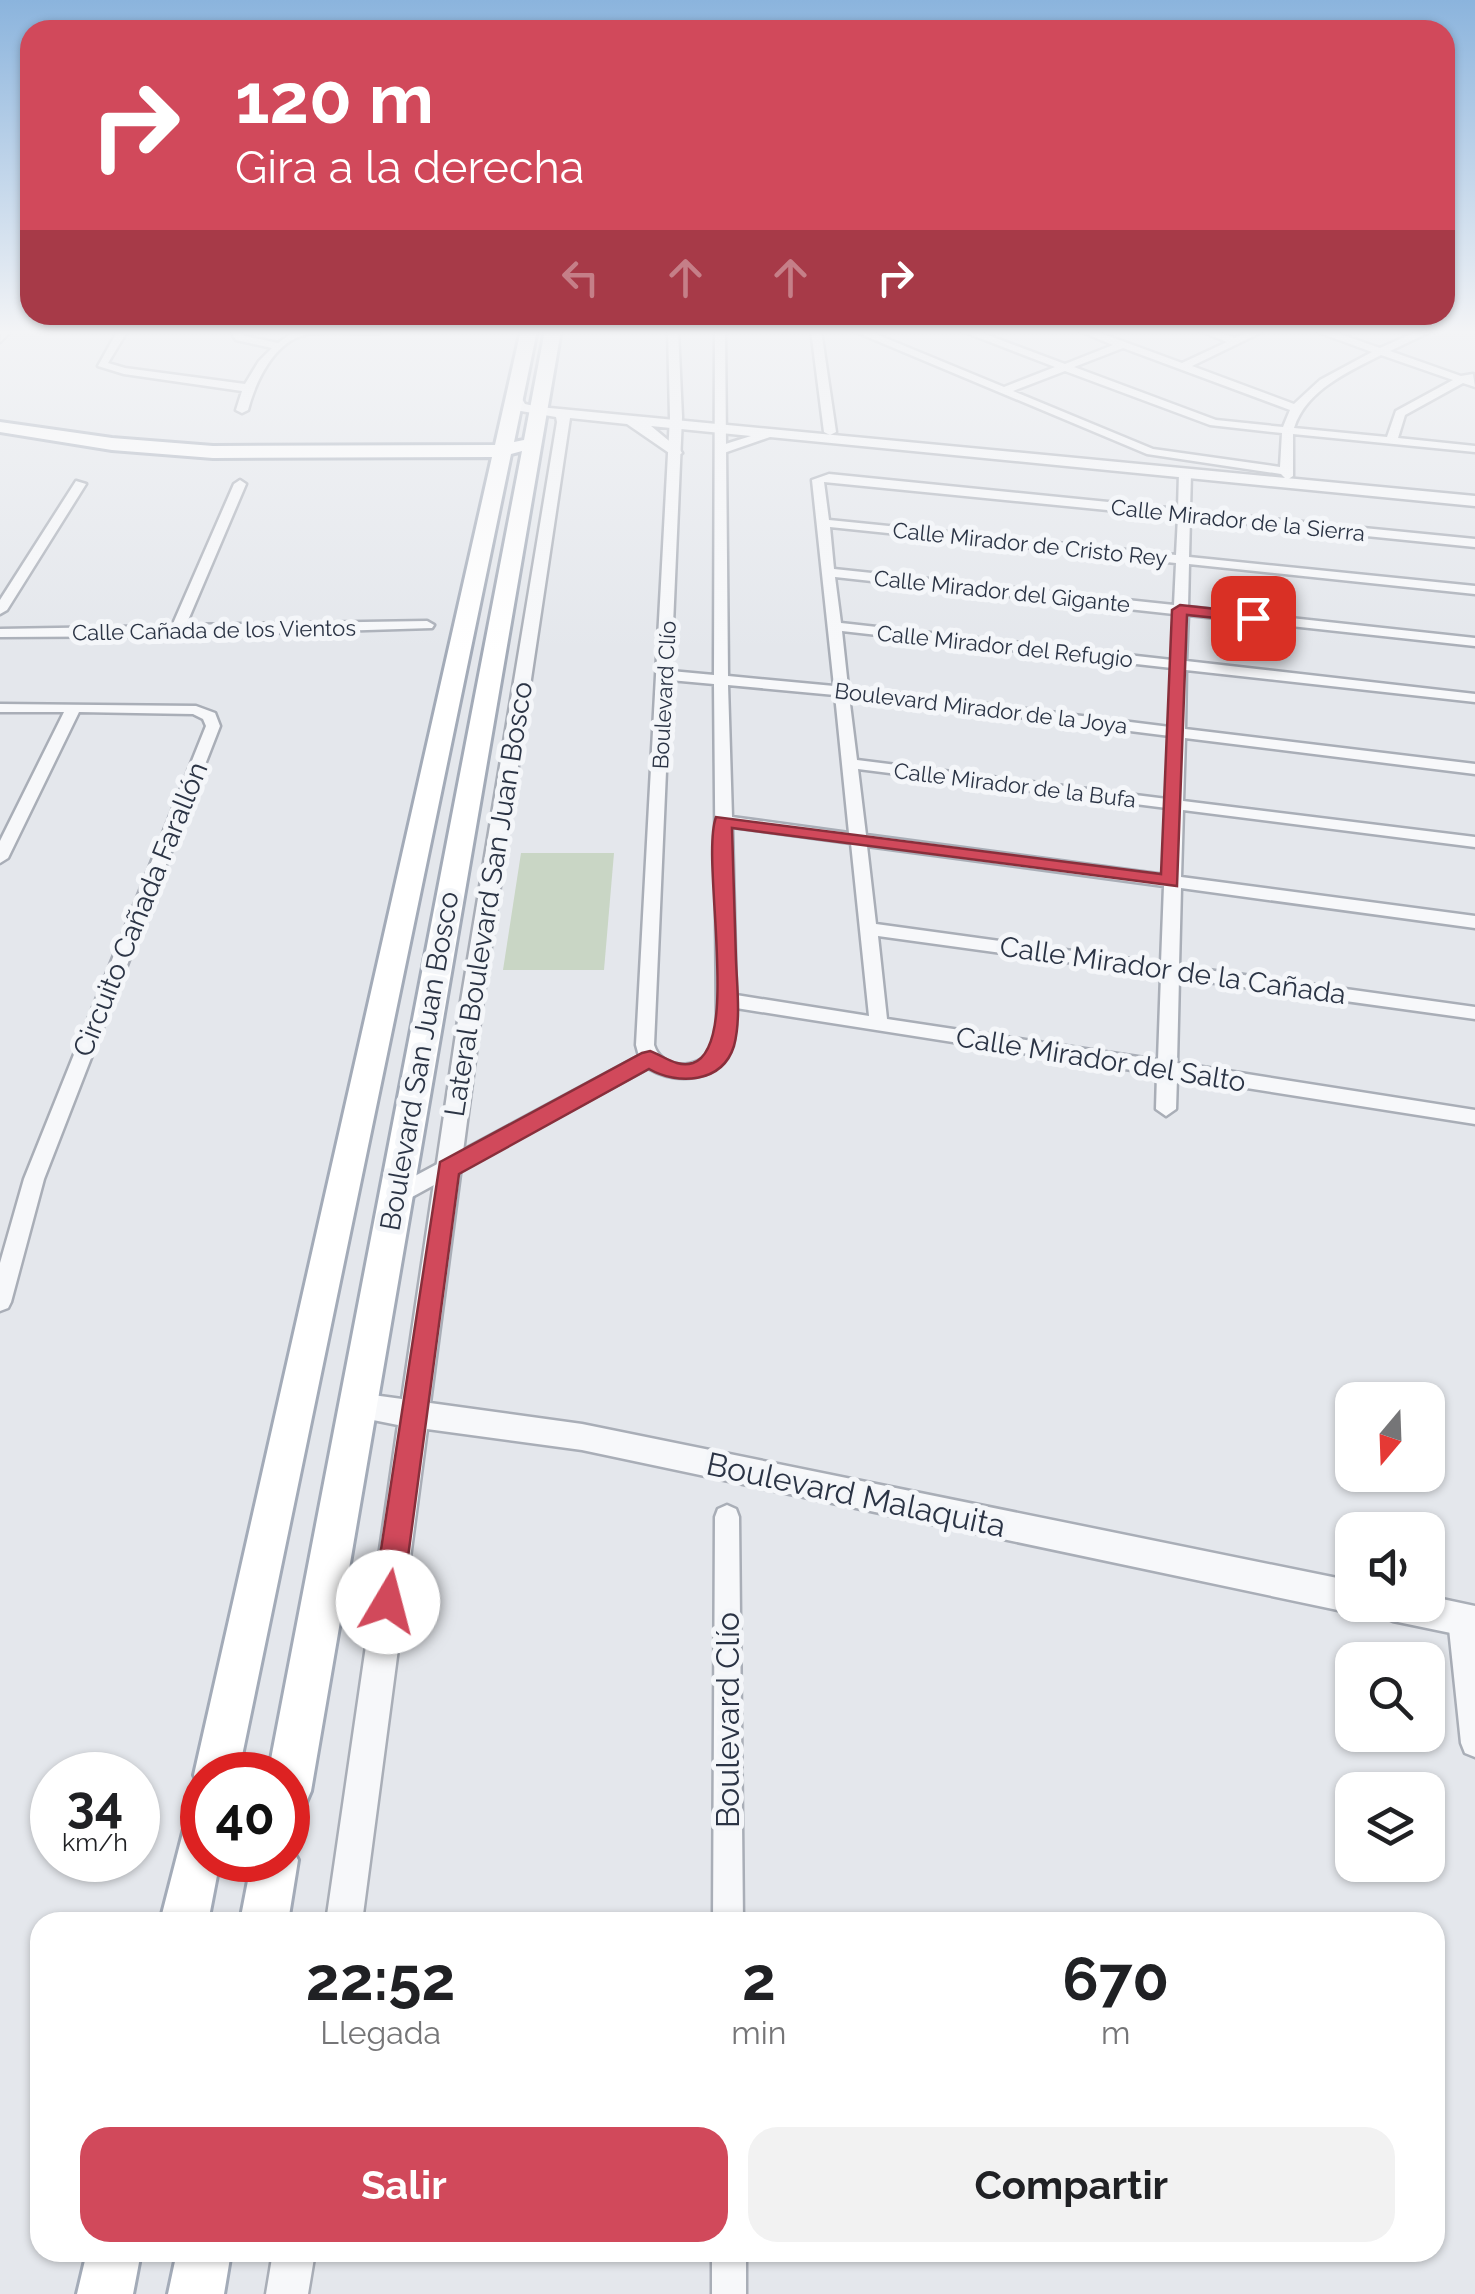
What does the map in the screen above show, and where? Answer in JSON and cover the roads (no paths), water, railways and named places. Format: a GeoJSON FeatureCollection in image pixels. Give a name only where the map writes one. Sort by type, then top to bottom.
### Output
{"type":"FeatureCollection","features":[{"type":"Feature","properties":{"kind":"main road"},"geometry":{"type":"LineString","coordinates":[[74,437],[213,452],[519,453]]}},
{"type":"Feature","properties":{"kind":"main road"},"geometry":{"type":"LineString","coordinates":[[303,437],[450,440],[519,453]]}},
{"type":"Feature","properties":{"kind":"main road"},"geometry":{"type":"LineString","coordinates":[[450,440],[467,437]]}},
{"type":"Feature","properties":{"kind":"main road","name":"Boulevard San Juan Bosco"},"geometry":{"type":"LineString","coordinates":[[295,1752],[523,437]]}},
{"type":"Feature","properties":{"kind":"main road","name":"Boulevard San Juan Bosco"},"geometry":{"type":"LineString","coordinates":[[221,1752],[496,479],[519,453],[523,437]]}},
{"type":"Feature","properties":{"kind":"main road"},"geometry":{"type":"LineString","coordinates":[[357,1115],[408,1114]]}},
{"type":"Feature","properties":{"kind":"main road"},"geometry":{"type":"LineString","coordinates":[[186,1912],[192,1882]]}},
{"type":"Feature","properties":{"kind":"main road"},"geometry":{"type":"LineString","coordinates":[[266,1912],[271,1882]]}},
{"type":"Feature","properties":{"kind":"main road"},"geometry":{"type":"LineString","coordinates":[[105,2294],[112,2262]]}},
{"type":"Feature","properties":{"kind":"main road"},"geometry":{"type":"LineString","coordinates":[[196,2294],[202,2262]]}},
{"type":"Feature","properties":{"kind":"street","name":"Lateral Boulevard San Juan Bosco"},"geometry":{"type":"LineString","coordinates":[[345,1912],[448,1169],[562,437]]}},
{"type":"Feature","properties":{"kind":"street"},"geometry":{"type":"LineString","coordinates":[[657,437],[674,453]]}},
{"type":"Feature","properties":{"kind":"street","name":"Boulevard Clío"},"geometry":{"type":"LineString","coordinates":[[650,1059],[645,1045],[675,437]]}},
{"type":"Feature","properties":{"kind":"street"},"geometry":{"type":"LineString","coordinates":[[394,1197],[650,1059],[671,1071],[695,1072],[712,1062],[723,1047],[727,1000],[722,821],[721,437]]}},
{"type":"Feature","properties":{"kind":"street"},"geometry":{"type":"LineString","coordinates":[[721,450],[762,437]]}},
{"type":"Feature","properties":{"kind":"street"},"geometry":{"type":"LineString","coordinates":[[817,437],[1475,497]]}},
{"type":"Feature","properties":{"kind":"street"},"geometry":{"type":"LineString","coordinates":[[886,437],[1286,473]]}},
{"type":"Feature","properties":{"kind":"street"},"geometry":{"type":"LineString","coordinates":[[1114,437],[1151,452],[1475,497]]}},
{"type":"Feature","properties":{"kind":"street"},"geometry":{"type":"LineString","coordinates":[[1286,437],[1286,473]]}},
{"type":"Feature","properties":{"kind":"street"},"geometry":{"type":"LineString","coordinates":[[1340,437],[1475,449]]}},
{"type":"Feature","properties":{"kind":"street"},"geometry":{"type":"LineString","coordinates":[[1392,442],[1393,437]]}},
{"type":"Feature","properties":{"kind":"street"},"geometry":{"type":"LineString","coordinates":[[1166,1109],[1185,473]]}},
{"type":"Feature","properties":{"kind":"street","name":"Calle Mirador de la Sierra"},"geometry":{"type":"LineString","coordinates":[[823,523],[817,483],[822,479],[1475,544]]}},
{"type":"Feature","properties":{"kind":"street"},"geometry":{"type":"LineString","coordinates":[[0,610],[80,484]]}},
{"type":"Feature","properties":{"kind":"street"},"geometry":{"type":"LineString","coordinates":[[176,632],[240,484]]}},
{"type":"Feature","properties":{"kind":"street"},"geometry":{"type":"LineString","coordinates":[[823,523],[879,1025]]}},
{"type":"Feature","properties":{"kind":"street","name":"Calle Mirador de Cristo Rey"},"geometry":{"type":"LineString","coordinates":[[823,523],[1475,590]]}},
{"type":"Feature","properties":{"kind":"street","name":"Calle Mirador del Gigante"},"geometry":{"type":"LineString","coordinates":[[826,572],[1475,642]]}},
{"type":"Feature","properties":{"kind":"street","name":"Calle Cañada de los Vientos"},"geometry":{"type":"LineString","coordinates":[[0,633],[427,625]]}},
{"type":"Feature","properties":{"kind":"street","name":"Calle Mirador del Refugio"},"geometry":{"type":"LineString","coordinates":[[834,626],[1475,698]]}},
{"type":"Feature","properties":{"kind":"street","name":"Boulevard Mirador de la Joya"},"geometry":{"type":"LineString","coordinates":[[666,675],[843,690],[1475,769]]}},
{"type":"Feature","properties":{"kind":"street","name":"Circuito Cañada Farallón"},"geometry":{"type":"LineString","coordinates":[[0,708],[196,710],[210,716],[213,726],[34,1178],[0,1302]]}},
{"type":"Feature","properties":{"kind":"street"},"geometry":{"type":"LineString","coordinates":[[0,858],[74,708]]}},
{"type":"Feature","properties":{"kind":"street","name":"Calle Mirador de la Bufa"},"geometry":{"type":"LineString","coordinates":[[852,764],[1475,842]]}},
{"type":"Feature","properties":{"kind":"street"},"geometry":{"type":"LineString","coordinates":[[722,821],[1475,922]]}},
{"type":"Feature","properties":{"kind":"street","name":"Calle Mirador de la Cañada"},"geometry":{"type":"LineString","coordinates":[[871,929],[1475,1013]]}},
{"type":"Feature","properties":{"kind":"street","name":"Calle Mirador del Salto"},"geometry":{"type":"LineString","coordinates":[[727,1000],[1475,1117]]}},
{"type":"Feature","properties":{"kind":"street","name":"Boulevard Malaquita"},"geometry":{"type":"LineString","coordinates":[[358,1406],[582,1437],[1335,1593]]}},
{"type":"Feature","properties":{"kind":"street","name":"Boulevard Clío"},"geometry":{"type":"LineString","coordinates":[[727,1516],[728,1912]]}},
{"type":"Feature","properties":{"kind":"street"},"geometry":{"type":"LineString","coordinates":[[1468,1620],[1475,1743]]}},
{"type":"Feature","properties":{"kind":"street"},"geometry":{"type":"LineString","coordinates":[[287,2294],[292,2262]]}},
{"type":"Feature","properties":{"kind":"street"},"geometry":{"type":"LineString","coordinates":[[729,2262],[729,2294]]}}]}
